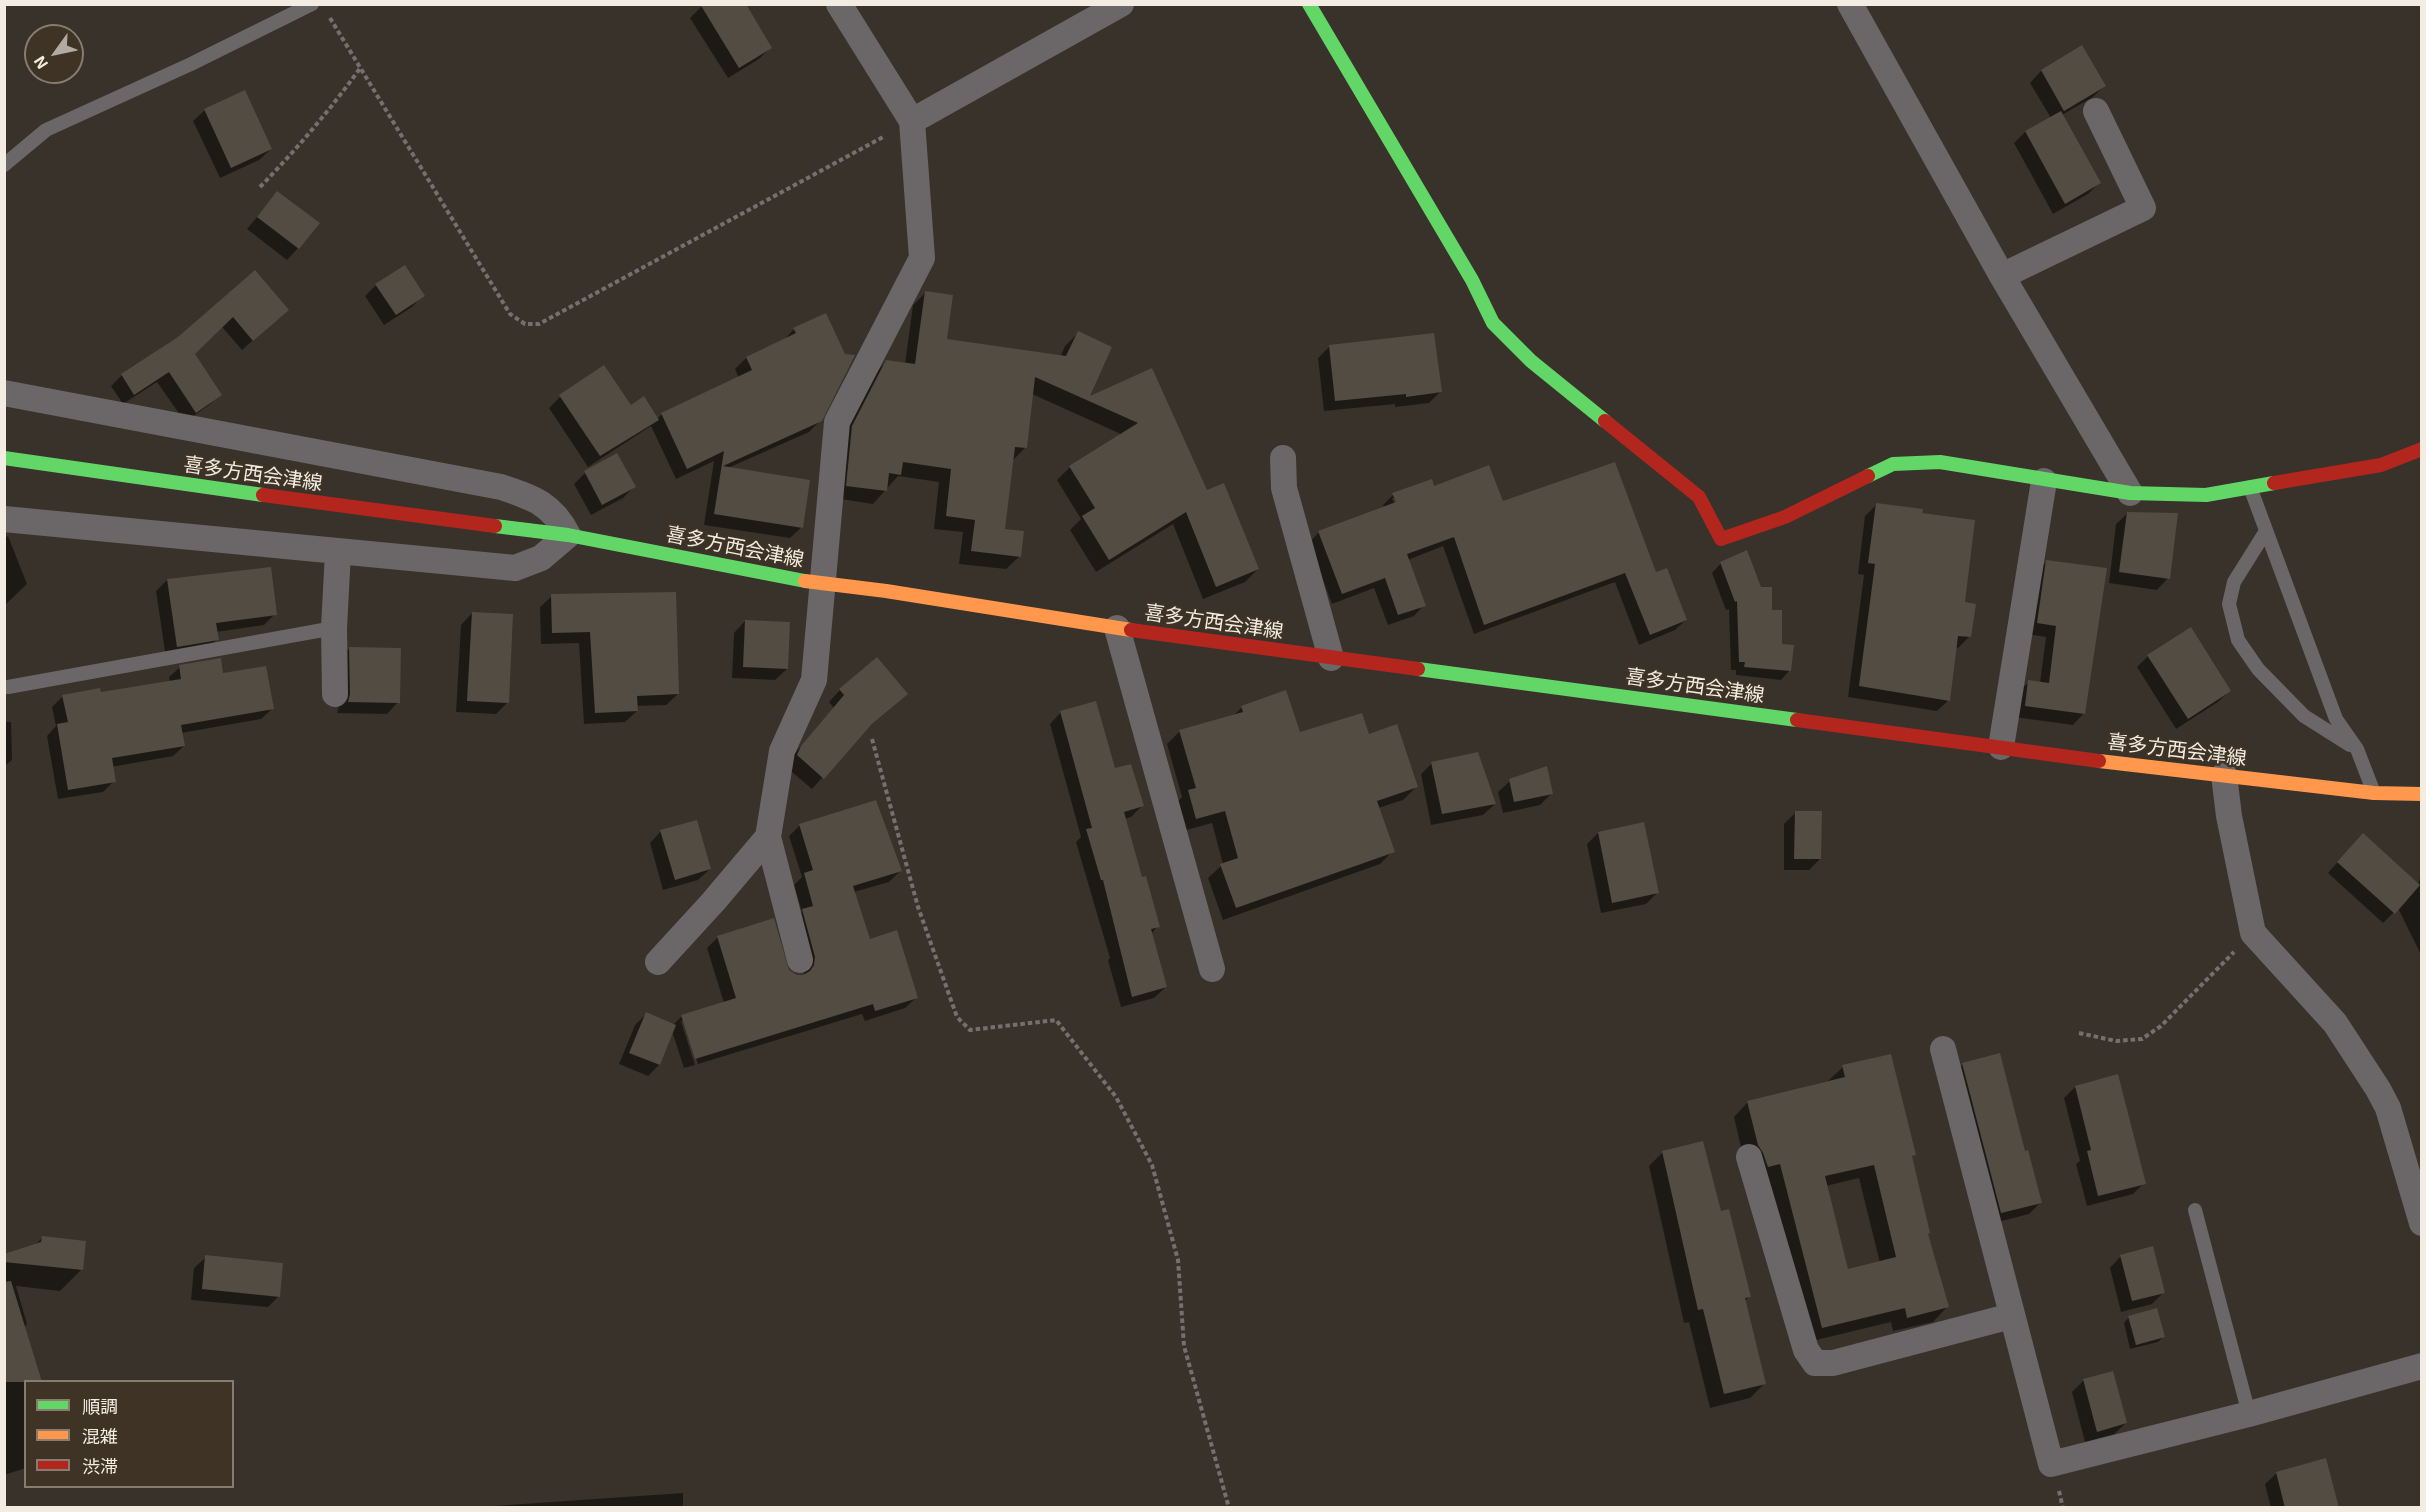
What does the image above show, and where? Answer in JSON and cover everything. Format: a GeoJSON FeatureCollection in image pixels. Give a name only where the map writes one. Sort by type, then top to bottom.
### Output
{"type":"FeatureCollection","features":[{"type":"Feature","properties":{"kind":"main road"},"geometry":{"type":"LineString","coordinates":[[1309,4],[1472,280],[1493,323],[1531,361],[1699,497],[1721,539],[1785,517],[1893,464],[1940,462],[2130,493],[2206,495],[2381,465],[2421,449]]}},
{"type":"Feature","properties":{"kind":"main road","name":"喜多方西会津線"},"geometry":{"type":"LineString","coordinates":[[4,458],[347,507],[568,535],[823,585],[886,591],[1117,628],[1331,658],[2191,773],[2374,793],[2421,794]]}},
{"type":"Feature","properties":{"kind":"street"},"geometry":{"type":"LineString","coordinates":[[800,960],[768,837],[782,751],[814,680],[837,422],[922,258],[912,121],[839,4]]}},
{"type":"Feature","properties":{"kind":"street"},"geometry":{"type":"LineString","coordinates":[[912,121],[1121,4]]}},
{"type":"Feature","properties":{"kind":"street"},"geometry":{"type":"LineString","coordinates":[[1850,4],[2002,276],[2130,493]]}},
{"type":"Feature","properties":{"kind":"street"},"geometry":{"type":"LineString","coordinates":[[2002,276],[2143,208],[2096,111]]}},
{"type":"Feature","properties":{"kind":"street"},"geometry":{"type":"LineString","coordinates":[[4,393],[501,487],[532,497],[558,517],[568,535],[541,558],[515,568],[4,519]]}},
{"type":"Feature","properties":{"kind":"street"},"geometry":{"type":"LineString","coordinates":[[1283,458],[1284,488],[1331,658]]}},
{"type":"Feature","properties":{"kind":"street"},"geometry":{"type":"LineString","coordinates":[[2001,747],[2044,480]]}},
{"type":"Feature","properties":{"kind":"street"},"geometry":{"type":"LineString","coordinates":[[335,694],[334,628],[338,552]]}},
{"type":"Feature","properties":{"kind":"street"},"geometry":{"type":"LineString","coordinates":[[1117,628],[1212,969]]}},
{"type":"Feature","properties":{"kind":"street"},"geometry":{"type":"LineString","coordinates":[[2224,776],[2230,825],[2253,933],[2335,1023],[2378,1089],[2388,1108],[2421,1223]]}},
{"type":"Feature","properties":{"kind":"street"},"geometry":{"type":"LineString","coordinates":[[658,962],[768,837]]}},
{"type":"Feature","properties":{"kind":"street"},"geometry":{"type":"LineString","coordinates":[[1943,1049],[2051,1464],[2249,1414],[2421,1366]]}},
{"type":"Feature","properties":{"kind":"street"},"geometry":{"type":"LineString","coordinates":[[1749,1157],[1806,1350],[1815,1363],[1833,1363],[2011,1316]]}},
{"type":"Feature","properties":{"kind":"lane"},"geometry":{"type":"LineString","coordinates":[[4,165],[46,130],[191,64],[312,4]]}},
{"type":"Feature","properties":{"kind":"lane"},"geometry":{"type":"LineString","coordinates":[[2250,488],[2336,719],[2357,749],[2374,793]]}},
{"type":"Feature","properties":{"kind":"lane"},"geometry":{"type":"LineString","coordinates":[[2266,531],[2234,582],[2229,604],[2238,640],[2258,669],[2304,716],[2357,749]]}},
{"type":"Feature","properties":{"kind":"lane"},"geometry":{"type":"LineString","coordinates":[[8,687],[334,628]]}},
{"type":"Feature","properties":{"kind":"lane"},"geometry":{"type":"LineString","coordinates":[[2195,1210],[2249,1414]]}},
{"type":"Feature","properties":{"kind":"path"},"geometry":{"type":"LineString","coordinates":[[327,14],[510,314],[525,324],[539,324],[912,121]]}},
{"type":"Feature","properties":{"kind":"path"},"geometry":{"type":"LineString","coordinates":[[260,187],[322,120],[361,67]]}},
{"type":"Feature","properties":{"kind":"path"},"geometry":{"type":"LineString","coordinates":[[872,739],[918,907],[957,1017],[970,1030],[1056,1020],[1116,1097],[1152,1165],[1178,1260],[1184,1346],[1228,1508]]}},
{"type":"Feature","properties":{"kind":"path"},"geometry":{"type":"LineString","coordinates":[[2079,1033],[2116,1041],[2142,1039],[2161,1026],[2253,933]]}},
{"type":"Feature","properties":{"kind":"building"},"geometry":{"type":"Polygon","coordinates":[[[700,4],[746,4],[772,48],[739,68],[700,4]]]}},
{"type":"Feature","properties":{"kind":"building"},"geometry":{"type":"Polygon","coordinates":[[[2082,45],[2106,86],[2064,111],[2041,70],[2082,45]]]}},
{"type":"Feature","properties":{"kind":"building"},"geometry":{"type":"Polygon","coordinates":[[[245,90],[272,149],[231,168],[204,109],[245,90]]]}},
{"type":"Feature","properties":{"kind":"building"},"geometry":{"type":"Polygon","coordinates":[[[2061,111],[2101,183],[2065,204],[2025,131],[2061,111]]]}},
{"type":"Feature","properties":{"kind":"building"},"geometry":{"type":"Polygon","coordinates":[[[277,191],[320,223],[299,249],[257,217],[277,191]]]}},
{"type":"Feature","properties":{"kind":"building"},"geometry":{"type":"Polygon","coordinates":[[[405,265],[425,296],[396,315],[375,284],[405,265]]]}},
{"type":"Feature","properties":{"kind":"building"},"geometry":{"type":"Polygon","coordinates":[[[255,270],[289,310],[253,341],[233,317],[195,354],[222,395],[196,413],[169,372],[134,395],[121,374],[178,337],[255,270]]]}},
{"type":"Feature","properties":{"kind":"building"},"geometry":{"type":"Polygon","coordinates":[[[925,291],[953,295],[947,339],[1066,356],[1078,331],[1112,347],[1090,396],[1152,368],[1207,490],[1224,483],[1259,569],[1216,587],[1186,512],[1109,560],[1082,516],[1095,508],[1069,466],[1138,423],[1035,377],[1027,448],[1015,447],[1005,529],[1024,531],[1021,557],[971,551],[975,520],[946,516],[951,469],[903,462],[901,475],[889,473],[887,491],[846,486],[852,426],[886,360],[915,364],[925,291]]]}},
{"type":"Feature","properties":{"kind":"building"},"geometry":{"type":"Polygon","coordinates":[[[826,313],[845,354],[855,355],[822,421],[723,466],[810,480],[803,528],[714,514],[724,451],[687,469],[661,413],[752,370],[746,357],[796,333],[793,328],[826,313]]]}},
{"type":"Feature","properties":{"kind":"building"},"geometry":{"type":"Polygon","coordinates":[[[1434,333],[1442,392],[1406,397],[1406,394],[1335,401],[1329,345],[1434,333]]]}},
{"type":"Feature","properties":{"kind":"building"},"geometry":{"type":"Polygon","coordinates":[[[604,365],[631,405],[644,396],[659,420],[600,456],[559,395],[604,365]]]}},
{"type":"Feature","properties":{"kind":"building"},"geometry":{"type":"Polygon","coordinates":[[[617,453],[636,487],[602,505],[584,471],[617,453]]]}},
{"type":"Feature","properties":{"kind":"building"},"geometry":{"type":"Polygon","coordinates":[[[1615,462],[1656,572],[1667,568],[1687,620],[1650,635],[1625,573],[1484,625],[1454,537],[1407,554],[1426,606],[1398,615],[1385,578],[1342,594],[1318,531],[1396,502],[1392,493],[1432,479],[1434,486],[1489,465],[1503,501],[1615,462]]]}},
{"type":"Feature","properties":{"kind":"building"},"geometry":{"type":"Polygon","coordinates":[[[1876,503],[1923,509],[1922,513],[1975,520],[1965,602],[1976,604],[1971,637],[1958,636],[1950,701],[1859,686],[1875,564],[1868,563],[1876,503]]]}},
{"type":"Feature","properties":{"kind":"building"},"geometry":{"type":"Polygon","coordinates":[[[2127,512],[2178,513],[2170,579],[2119,572],[2127,512]]]}},
{"type":"Feature","properties":{"kind":"building"},"geometry":{"type":"Polygon","coordinates":[[[1747,550],[1761,587],[1772,587],[1772,610],[1782,610],[1782,644],[1794,645],[1791,671],[1744,667],[1745,662],[1739,662],[1737,601],[1735,602],[1720,562],[1747,550]]]}},
{"type":"Feature","properties":{"kind":"building"},"geometry":{"type":"Polygon","coordinates":[[[2046,560],[2107,568],[2085,714],[2025,706],[2028,680],[2049,683],[2056,626],[2037,623],[2046,560]]]}},
{"type":"Feature","properties":{"kind":"building"},"geometry":{"type":"Polygon","coordinates":[[[271,567],[277,615],[216,623],[219,640],[177,647],[167,579],[271,567]]]}},
{"type":"Feature","properties":{"kind":"building"},"geometry":{"type":"Polygon","coordinates":[[[676,592],[679,694],[637,696],[638,711],[595,713],[590,632],[552,633],[551,594],[676,592]]]}},
{"type":"Feature","properties":{"kind":"building"},"geometry":{"type":"Polygon","coordinates":[[[472,612],[513,614],[509,703],[467,701],[472,612]]]}},
{"type":"Feature","properties":{"kind":"building"},"geometry":{"type":"Polygon","coordinates":[[[745,620],[790,622],[788,669],[743,667],[745,620]]]}},
{"type":"Feature","properties":{"kind":"building"},"geometry":{"type":"Polygon","coordinates":[[[2191,627],[2231,691],[2188,719],[2147,655],[2191,627]]]}},
{"type":"Feature","properties":{"kind":"building"},"geometry":{"type":"Polygon","coordinates":[[[349,647],[401,648],[400,703],[348,702],[350,694],[349,647]]]}},
{"type":"Feature","properties":{"kind":"building"},"geometry":{"type":"Polygon","coordinates":[[[877,657],[908,694],[871,725],[824,779],[797,755],[801,746],[844,695],[839,689],[877,657]]]}},
{"type":"Feature","properties":{"kind":"building"},"geometry":{"type":"Polygon","coordinates":[[[221,658],[223,673],[266,666],[274,709],[181,725],[185,746],[112,758],[116,782],[68,790],[57,724],[68,722],[62,695],[100,688],[101,692],[181,679],[179,665],[221,658]]]}},
{"type":"Feature","properties":{"kind":"building"},"geometry":{"type":"Polygon","coordinates":[[[1286,690],[1300,732],[1362,713],[1369,734],[1397,724],[1418,787],[1377,801],[1395,852],[1236,908],[1220,864],[1238,858],[1225,811],[1196,819],[1188,790],[1196,788],[1179,730],[1243,712],[1241,706],[1286,690]]]}},
{"type":"Feature","properties":{"kind":"building"},"geometry":{"type":"Polygon","coordinates":[[[1096,701],[1115,768],[1131,764],[1144,806],[1124,812],[1142,877],[1146,876],[1160,927],[1151,929],[1167,987],[1132,997],[1103,880],[1101,880],[1086,829],[1092,828],[1060,711],[1096,701]]]}},
{"type":"Feature","properties":{"kind":"building"},"geometry":{"type":"Polygon","coordinates":[[[1478,752],[1496,804],[1442,814],[1431,762],[1478,752]]]}},
{"type":"Feature","properties":{"kind":"building"},"geometry":{"type":"Polygon","coordinates":[[[1547,766],[1553,794],[1514,802],[1509,779],[1547,766]]]}},
{"type":"Feature","properties":{"kind":"building"},"geometry":{"type":"Polygon","coordinates":[[[876,800],[902,871],[853,886],[870,939],[897,930],[918,998],[875,1011],[873,1004],[695,1059],[681,1015],[736,998],[717,936],[774,918],[789,970],[797,975],[810,971],[815,957],[802,909],[813,906],[804,873],[813,870],[799,824],[876,800]]]}},
{"type":"Feature","properties":{"kind":"building"},"geometry":{"type":"Polygon","coordinates":[[[1795,811],[1822,811],[1821,859],[1794,859],[1795,811]]]}},
{"type":"Feature","properties":{"kind":"building"},"geometry":{"type":"Polygon","coordinates":[[[697,820],[711,869],[675,880],[660,830],[697,820]]]}},
{"type":"Feature","properties":{"kind":"building"},"geometry":{"type":"Polygon","coordinates":[[[1644,822],[1659,893],[1612,903],[1598,832],[1644,822]]]}},
{"type":"Feature","properties":{"kind":"building"},"geometry":{"type":"Polygon","coordinates":[[[2363,833],[2420,885],[2395,914],[2337,862],[2363,833]]]}},
{"type":"Feature","properties":{"kind":"building"},"geometry":{"type":"Polygon","coordinates":[[[646,1012],[676,1025],[660,1065],[629,1053],[646,1012]]]}},
{"type":"Feature","properties":{"kind":"building"},"geometry":{"type":"Polygon","coordinates":[[[2000,1053],[2025,1151],[2028,1150],[2042,1203],[2001,1213],[1962,1063],[2000,1053]]]}},
{"type":"Feature","properties":{"kind":"building"},"geometry":{"type":"Polygon","coordinates":[[[1891,1054],[1916,1155],[1912,1156],[1930,1233],[1928,1234],[1949,1307],[1907,1318],[1905,1308],[1822,1328],[1780,1164],[1768,1167],[1758,1145],[1747,1101],[1845,1077],[1842,1065],[1891,1054]],[[1874,1165],[1825,1176],[1848,1269],[1896,1257],[1874,1165]]]}},
{"type":"Feature","properties":{"kind":"building"},"geometry":{"type":"Polygon","coordinates":[[[2118,1074],[2146,1184],[2098,1196],[2087,1151],[2091,1150],[2075,1086],[2118,1074]]]}},
{"type":"Feature","properties":{"kind":"building"},"geometry":{"type":"Polygon","coordinates":[[[1703,1141],[1721,1211],[1729,1209],[1751,1297],[1745,1298],[1766,1384],[1724,1394],[1703,1309],[1698,1310],[1662,1151],[1703,1141]]]}},
{"type":"Feature","properties":{"kind":"building"},"geometry":{"type":"Polygon","coordinates":[[[42,1236],[86,1241],[83,1270],[4,1262],[4,1254],[41,1242],[42,1236]]]}},
{"type":"Feature","properties":{"kind":"building"},"geometry":{"type":"Polygon","coordinates":[[[2153,1246],[2165,1293],[2132,1301],[2120,1255],[2153,1246]]]}},
{"type":"Feature","properties":{"kind":"building"},"geometry":{"type":"Polygon","coordinates":[[[205,1255],[283,1263],[280,1297],[202,1289],[205,1255]]]}},
{"type":"Feature","properties":{"kind":"building"},"geometry":{"type":"Polygon","coordinates":[[[11,1281],[41,1380],[4,1382],[4,1282],[11,1281]]]}},
{"type":"Feature","properties":{"kind":"building"},"geometry":{"type":"Polygon","coordinates":[[[2157,1308],[2165,1337],[2136,1345],[2128,1316],[2157,1308]]]}},
{"type":"Feature","properties":{"kind":"building"},"geometry":{"type":"Polygon","coordinates":[[[2113,1371],[2127,1423],[2097,1432],[2083,1379],[2113,1371]]]}},
{"type":"Feature","properties":{"kind":"building"},"geometry":{"type":"Polygon","coordinates":[[[2326,1458],[2339,1508],[2285,1508],[2276,1472],[2326,1458]]]}},
{"type":"Feature","properties":{"kind":"traffic: fast"},"geometry":{"type":"LineString","coordinates":[[1309,4],[1472,280],[1493,323],[1531,361],[1605,421]]}},
{"type":"Feature","properties":{"kind":"traffic: fast"},"geometry":{"type":"LineString","coordinates":[[4,458],[263,495]]}},
{"type":"Feature","properties":{"kind":"traffic: fast"},"geometry":{"type":"LineString","coordinates":[[1868,476],[1893,464],[1940,462],[2130,493],[2206,495],[2274,483]]}},
{"type":"Feature","properties":{"kind":"traffic: fast"},"geometry":{"type":"LineString","coordinates":[[495,526],[568,535],[805,581]]}},
{"type":"Feature","properties":{"kind":"traffic: fast"},"geometry":{"type":"LineString","coordinates":[[1418,669],[1797,720]]}},
{"type":"Feature","properties":{"kind":"traffic: slow"},"geometry":{"type":"LineString","coordinates":[[805,581],[886,591],[1131,630]]}},
{"type":"Feature","properties":{"kind":"traffic: slow"},"geometry":{"type":"LineString","coordinates":[[2099,761],[2374,793],[2422,794]]}},
{"type":"Feature","properties":{"kind":"traffic: jam"},"geometry":{"type":"LineString","coordinates":[[1605,421],[1699,497],[1721,539],[1785,517],[1868,476]]}},
{"type":"Feature","properties":{"kind":"traffic: jam"},"geometry":{"type":"LineString","coordinates":[[2274,483],[2381,465],[2422,449]]}},
{"type":"Feature","properties":{"kind":"traffic: jam"},"geometry":{"type":"LineString","coordinates":[[263,495],[495,526]]}},
{"type":"Feature","properties":{"kind":"traffic: jam"},"geometry":{"type":"LineString","coordinates":[[1131,630],[1418,669]]}},
{"type":"Feature","properties":{"kind":"traffic: jam"},"geometry":{"type":"LineString","coordinates":[[1797,720],[2099,761]]}}]}
